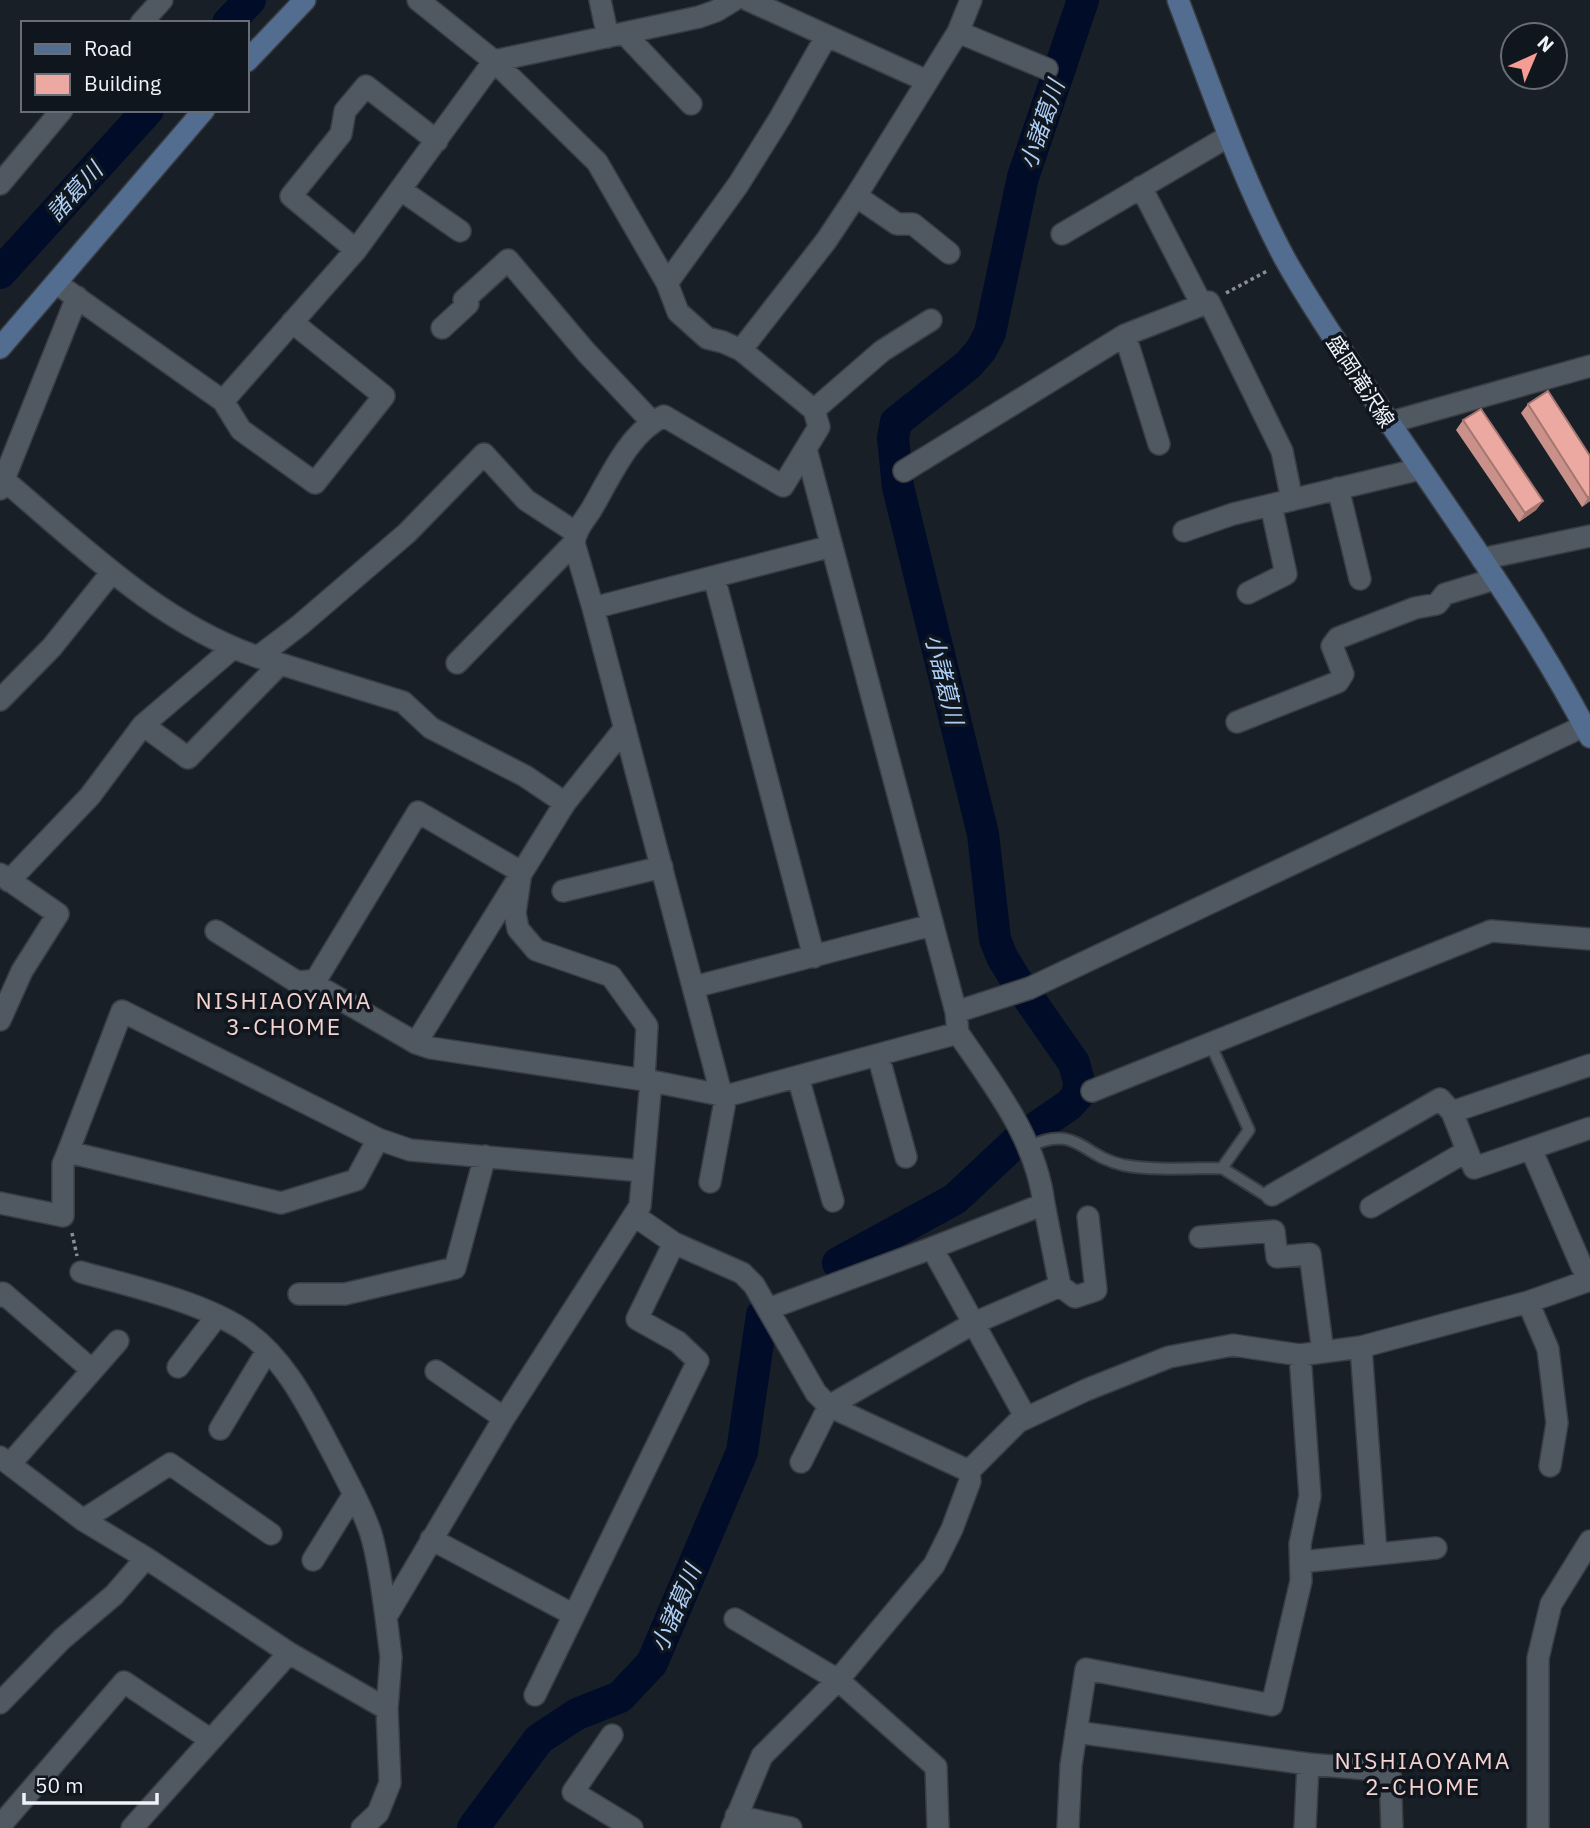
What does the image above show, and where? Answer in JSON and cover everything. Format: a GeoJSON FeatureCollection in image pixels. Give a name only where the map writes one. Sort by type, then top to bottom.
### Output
{"type":"FeatureCollection","features":[{"type":"Feature","properties":{"kind":"main road"},"geometry":{"type":"LineString","coordinates":[[248,60],[305,0]]}},
{"type":"Feature","properties":{"kind":"main road","name":"盛岡滝沢線"},"geometry":{"type":"LineString","coordinates":[[1178,0],[1257,205],[1286,261],[1388,423],[1495,579],[1587,732]]}},
{"type":"Feature","properties":{"kind":"main road"},"geometry":{"type":"LineString","coordinates":[[0,348],[202,112]]}},
{"type":"Feature","properties":{"kind":"street"},"geometry":{"type":"LineString","coordinates":[[143,21],[162,0]]}},
{"type":"Feature","properties":{"kind":"street"},"geometry":{"type":"LineString","coordinates":[[418,0],[494,61],[597,162],[667,283],[678,312],[707,338],[741,350],[814,410],[818,427],[783,486],[664,416],[652,422],[623,454],[574,537],[457,663]]}},
{"type":"Feature","properties":{"kind":"street"},"geometry":{"type":"LineString","coordinates":[[600,0],[616,35],[691,104]]}},
{"type":"Feature","properties":{"kind":"street"},"geometry":{"type":"LineString","coordinates":[[748,0],[927,82]]}},
{"type":"Feature","properties":{"kind":"street"},"geometry":{"type":"LineString","coordinates":[[741,350],[856,196],[958,32],[971,0]]}},
{"type":"Feature","properties":{"kind":"street"},"geometry":{"type":"LineString","coordinates":[[223,401],[356,250],[494,61],[616,35],[720,4]]}},
{"type":"Feature","properties":{"kind":"street"},"geometry":{"type":"LineString","coordinates":[[958,32],[1047,69]]}},
{"type":"Feature","properties":{"kind":"street"},"geometry":{"type":"LineString","coordinates":[[667,283],[745,174],[826,37]]}},
{"type":"Feature","properties":{"kind":"street"},"geometry":{"type":"LineString","coordinates":[[356,250],[290,196],[341,134],[345,111],[366,86],[437,141]]}},
{"type":"Feature","properties":{"kind":"street"},"geometry":{"type":"LineString","coordinates":[[0,184],[60,112]]}},
{"type":"Feature","properties":{"kind":"street"},"geometry":{"type":"LineString","coordinates":[[1062,234],[1229,136]]}},
{"type":"Feature","properties":{"kind":"street"},"geometry":{"type":"LineString","coordinates":[[1142,187],[1282,451],[1286,574],[1248,593]]}},
{"type":"Feature","properties":{"kind":"street"},"geometry":{"type":"LineString","coordinates":[[401,190],[460,231]]}},
{"type":"Feature","properties":{"kind":"street"},"geometry":{"type":"LineString","coordinates":[[856,196],[897,223],[913,225],[948,253]]}},
{"type":"Feature","properties":{"kind":"street"},"geometry":{"type":"LineString","coordinates":[[442,328],[468,304],[464,300],[508,260],[586,352],[652,422]]}},
{"type":"Feature","properties":{"kind":"street"},"geometry":{"type":"LineString","coordinates":[[57,283],[223,401],[241,430],[315,483],[384,396],[292,322]]}},
{"type":"Feature","properties":{"kind":"street"},"geometry":{"type":"LineString","coordinates":[[77,297],[2,485],[156,606],[233,648],[279,665],[404,702],[431,728],[525,776],[565,803]]}},
{"type":"Feature","properties":{"kind":"street"},"geometry":{"type":"LineString","coordinates":[[904,471],[1125,335],[1205,303]]}},
{"type":"Feature","properties":{"kind":"street"},"geometry":{"type":"LineString","coordinates":[[814,410],[882,351],[931,320]]}},
{"type":"Feature","properties":{"kind":"street"},"geometry":{"type":"LineString","coordinates":[[1125,335],[1159,444]]}},
{"type":"Feature","properties":{"kind":"street"},"geometry":{"type":"LineString","coordinates":[[1388,423],[1590,366]]}},
{"type":"Feature","properties":{"kind":"street"},"geometry":{"type":"LineString","coordinates":[[806,449],[957,1023],[1013,1113],[1042,1187],[1060,1286],[1075,1297],[1096,1290],[1088,1217]]}},
{"type":"Feature","properties":{"kind":"street"},"geometry":{"type":"LineString","coordinates":[[258,657],[300,625],[407,533],[484,454],[526,500],[574,537],[723,1095],[710,1182]]}},
{"type":"Feature","properties":{"kind":"street"},"geometry":{"type":"LineString","coordinates":[[1184,531],[1233,514],[1420,469]]}},
{"type":"Feature","properties":{"kind":"street"},"geometry":{"type":"LineString","coordinates":[[1338,488],[1360,579]]}},
{"type":"Feature","properties":{"kind":"street"},"geometry":{"type":"LineString","coordinates":[[1482,559],[1590,536]]}},
{"type":"Feature","properties":{"kind":"street"},"geometry":{"type":"LineString","coordinates":[[593,608],[832,546]]}},
{"type":"Feature","properties":{"kind":"street"},"geometry":{"type":"LineString","coordinates":[[0,700],[51,647],[112,572]]}},
{"type":"Feature","properties":{"kind":"street"},"geometry":{"type":"LineString","coordinates":[[713,577],[814,957]]}},
{"type":"Feature","properties":{"kind":"street"},"geometry":{"type":"LineString","coordinates":[[1237,723],[1338,682],[1342,674],[1332,646],[1338,638],[1415,608],[1437,604],[1446,594],[1495,579]]}},
{"type":"Feature","properties":{"kind":"street"},"geometry":{"type":"LineString","coordinates":[[0,1020],[22,971],[58,915],[4,877],[90,796],[143,725],[233,648]]}},
{"type":"Feature","properties":{"kind":"street"},"geometry":{"type":"LineString","coordinates":[[143,725],[188,758],[279,665]]}},
{"type":"Feature","properties":{"kind":"street"},"geometry":{"type":"LineString","coordinates":[[416,1043],[565,803],[625,728]]}},
{"type":"Feature","properties":{"kind":"street"},"geometry":{"type":"LineString","coordinates":[[216,931],[297,982],[314,983],[416,1043],[431,1048],[648,1080],[723,1095],[878,1055],[957,1023],[1587,732]]}},
{"type":"Feature","properties":{"kind":"street"},"geometry":{"type":"LineString","coordinates":[[314,983],[418,812],[521,872]]}},
{"type":"Feature","properties":{"kind":"street"},"geometry":{"type":"LineString","coordinates":[[563,891],[662,867]]}},
{"type":"Feature","properties":{"kind":"street"},"geometry":{"type":"LineString","coordinates":[[386,1617],[504,1418],[640,1206],[648,1080],[647,1026],[611,976],[536,950],[518,929],[515,913],[521,872]]}},
{"type":"Feature","properties":{"kind":"street"},"geometry":{"type":"LineString","coordinates":[[694,987],[932,925]]}},
{"type":"Feature","properties":{"kind":"street"},"geometry":{"type":"LineString","coordinates":[[1092,1091],[1491,931],[1590,939]]}},
{"type":"Feature","properties":{"kind":"street"},"geometry":{"type":"LineString","coordinates":[[0,1203],[63,1216],[63,1164],[122,1011],[378,1139],[410,1150],[642,1171]]}},
{"type":"Feature","properties":{"kind":"street"},"geometry":{"type":"LineString","coordinates":[[878,1055],[906,1157]]}},
{"type":"Feature","properties":{"kind":"street"},"geometry":{"type":"LineString","coordinates":[[1452,1112],[1590,1065]]}},
{"type":"Feature","properties":{"kind":"street"},"geometry":{"type":"LineString","coordinates":[[798,1077],[833,1201]]}},
{"type":"Feature","properties":{"kind":"street"},"geometry":{"type":"LineString","coordinates":[[1272,1195],[1440,1099],[1452,1112],[1474,1168],[1590,1128]]}},
{"type":"Feature","properties":{"kind":"street"},"geometry":{"type":"LineString","coordinates":[[68,1152],[281,1203],[356,1180],[378,1139]]}},
{"type":"Feature","properties":{"kind":"street"},"geometry":{"type":"LineString","coordinates":[[969,1471],[1018,1422],[1086,1390],[1168,1357],[1233,1345],[1300,1355],[1361,1347],[1528,1302],[1586,1273],[1531,1149]]}},
{"type":"Feature","properties":{"kind":"street"},"geometry":{"type":"LineString","coordinates":[[1371,1207],[1467,1151]]}},
{"type":"Feature","properties":{"kind":"street"},"geometry":{"type":"LineString","coordinates":[[299,1294],[345,1294],[455,1268],[485,1156]]}},
{"type":"Feature","properties":{"kind":"street"},"geometry":{"type":"LineString","coordinates":[[768,1309],[1044,1204]]}},
{"type":"Feature","properties":{"kind":"street"},"geometry":{"type":"LineString","coordinates":[[635,1216],[674,1243],[742,1273],[754,1285],[816,1393],[829,1406],[969,1471]]}},
{"type":"Feature","properties":{"kind":"street"},"geometry":{"type":"LineString","coordinates":[[1200,1237],[1274,1231],[1277,1257],[1310,1254],[1323,1352]]}},
{"type":"Feature","properties":{"kind":"street"},"geometry":{"type":"LineString","coordinates":[[534,1695],[698,1361],[678,1342],[638,1319],[674,1243]]}},
{"type":"Feature","properties":{"kind":"street"},"geometry":{"type":"LineString","coordinates":[[932,1248],[1026,1418]]}},
{"type":"Feature","properties":{"kind":"street"},"geometry":{"type":"LineString","coordinates":[[81,1272],[152,1292],[217,1316],[243,1329],[286,1373],[309,1409],[354,1494],[371,1532],[380,1570],[391,1657],[387,1709],[390,1783],[377,1813],[362,1828]]}},
{"type":"Feature","properties":{"kind":"street"},"geometry":{"type":"LineString","coordinates":[[801,1462],[829,1406],[974,1323],[1060,1286]]}},
{"type":"Feature","properties":{"kind":"street"},"geometry":{"type":"LineString","coordinates":[[0,1296],[3,1293],[92,1370]]}},
{"type":"Feature","properties":{"kind":"street"},"geometry":{"type":"LineString","coordinates":[[1528,1302],[1548,1349],[1557,1423],[1550,1466]]}},
{"type":"Feature","properties":{"kind":"street"},"geometry":{"type":"LineString","coordinates":[[178,1367],[217,1316]]}},
{"type":"Feature","properties":{"kind":"street"},"geometry":{"type":"LineString","coordinates":[[118,1341],[5,1460],[83,1520],[146,1558],[289,1653],[387,1709]]}},
{"type":"Feature","properties":{"kind":"street"},"geometry":{"type":"LineString","coordinates":[[1361,1347],[1376,1554]]}},
{"type":"Feature","properties":{"kind":"street"},"geometry":{"type":"LineString","coordinates":[[220,1429],[267,1351]]}},
{"type":"Feature","properties":{"kind":"street"},"geometry":{"type":"LineString","coordinates":[[1068,1828],[1071,1765],[1086,1669],[1272,1705],[1301,1581],[1300,1544],[1310,1496],[1300,1355]]}},
{"type":"Feature","properties":{"kind":"street"},"geometry":{"type":"LineString","coordinates":[[436,1371],[504,1418]]}},
{"type":"Feature","properties":{"kind":"street"},"geometry":{"type":"LineString","coordinates":[[83,1520],[170,1464],[271,1534]]}},
{"type":"Feature","properties":{"kind":"street"},"geometry":{"type":"LineString","coordinates":[[791,1828],[734,1822],[762,1756],[838,1680],[934,1565],[970,1481],[969,1471]]}},
{"type":"Feature","properties":{"kind":"street"},"geometry":{"type":"LineString","coordinates":[[313,1560],[354,1494]]}},
{"type":"Feature","properties":{"kind":"street"},"geometry":{"type":"LineString","coordinates":[[430,1539],[574,1615]]}},
{"type":"Feature","properties":{"kind":"street"},"geometry":{"type":"LineString","coordinates":[[1538,1828],[1538,1658],[1551,1604],[1590,1541]]}},
{"type":"Feature","properties":{"kind":"street"},"geometry":{"type":"LineString","coordinates":[[1301,1562],[1436,1548]]}},
{"type":"Feature","properties":{"kind":"street"},"geometry":{"type":"LineString","coordinates":[[0,1703],[62,1639],[114,1595],[146,1558]]}},
{"type":"Feature","properties":{"kind":"street"},"geometry":{"type":"LineString","coordinates":[[735,1619],[838,1680],[936,1767],[938,1828]]}},
{"type":"Feature","properties":{"kind":"street"},"geometry":{"type":"LineString","coordinates":[[132,1828],[289,1653]]}},
{"type":"Feature","properties":{"kind":"street"},"geometry":{"type":"LineString","coordinates":[[0,1826],[124,1682],[211,1740]]}},
{"type":"Feature","properties":{"kind":"street"},"geometry":{"type":"LineString","coordinates":[[1076,1732],[1308,1764],[1390,1771],[1392,1828]]}},
{"type":"Feature","properties":{"kind":"street"},"geometry":{"type":"LineString","coordinates":[[612,1735],[573,1792],[632,1828]]}},
{"type":"Feature","properties":{"kind":"street"},"geometry":{"type":"LineString","coordinates":[[1305,1828],[1308,1764]]}},
{"type":"Feature","properties":{"kind":"lane"},"geometry":{"type":"LineString","coordinates":[[1210,1043],[1249,1130],[1222,1168]]}},
{"type":"Feature","properties":{"kind":"lane"},"geometry":{"type":"LineString","coordinates":[[1025,1142],[1063,1138],[1078,1143],[1105,1160],[1124,1165],[1148,1168],[1222,1168],[1265,1195],[1272,1195]]}},
{"type":"Feature","properties":{"kind":"path"},"geometry":{"type":"LineString","coordinates":[[1205,303],[1286,261]]}},
{"type":"Feature","properties":{"kind":"path"},"geometry":{"type":"LineString","coordinates":[[63,1216],[69,1222],[81,1272]]}},
{"type":"Feature","properties":{"kind":"building"},"geometry":{"type":"Polygon","coordinates":[[[1548,391],[1590,456],[1588,498],[1528,404],[1548,391]]]}},
{"type":"Feature","properties":{"kind":"building"},"geometry":{"type":"Polygon","coordinates":[[[1481,409],[1543,501],[1525,513],[1463,420],[1481,409]]]}},
{"type":"Feature","properties":{"kind":"waterway","name":"諸葛川"},"geometry":{"type":"LineString","coordinates":[[230,21],[250,0]]}},
{"type":"Feature","properties":{"kind":"waterway","name":"小諸葛川"},"geometry":{"type":"LineString","coordinates":[[838,1263],[955,1199],[1018,1140],[1069,1105],[1078,1095],[1079,1082],[1074,1063],[1016,980],[995,939],[983,834],[898,487],[893,438],[896,422],[968,365],[981,350],[990,333],[1023,177],[1083,0]]}},
{"type":"Feature","properties":{"kind":"waterway","name":"諸葛川"},"geometry":{"type":"LineString","coordinates":[[0,273],[146,112]]}},
{"type":"Feature","properties":{"kind":"waterway","name":"小諸葛川"},"geometry":{"type":"LineString","coordinates":[[473,1828],[539,1739],[577,1714],[620,1697],[652,1663],[742,1452],[762,1315]]}},
{"type":"Feature","properties":{"kind":"district","name":"NISHIAOYAMA 3-CHOME"},"geometry":{"type":"Point","coordinates":[284,1013]}},
{"type":"Feature","properties":{"kind":"district","name":"NISHIAOYAMA 2-CHOME"},"geometry":{"type":"Point","coordinates":[1423,1773]}}]}
